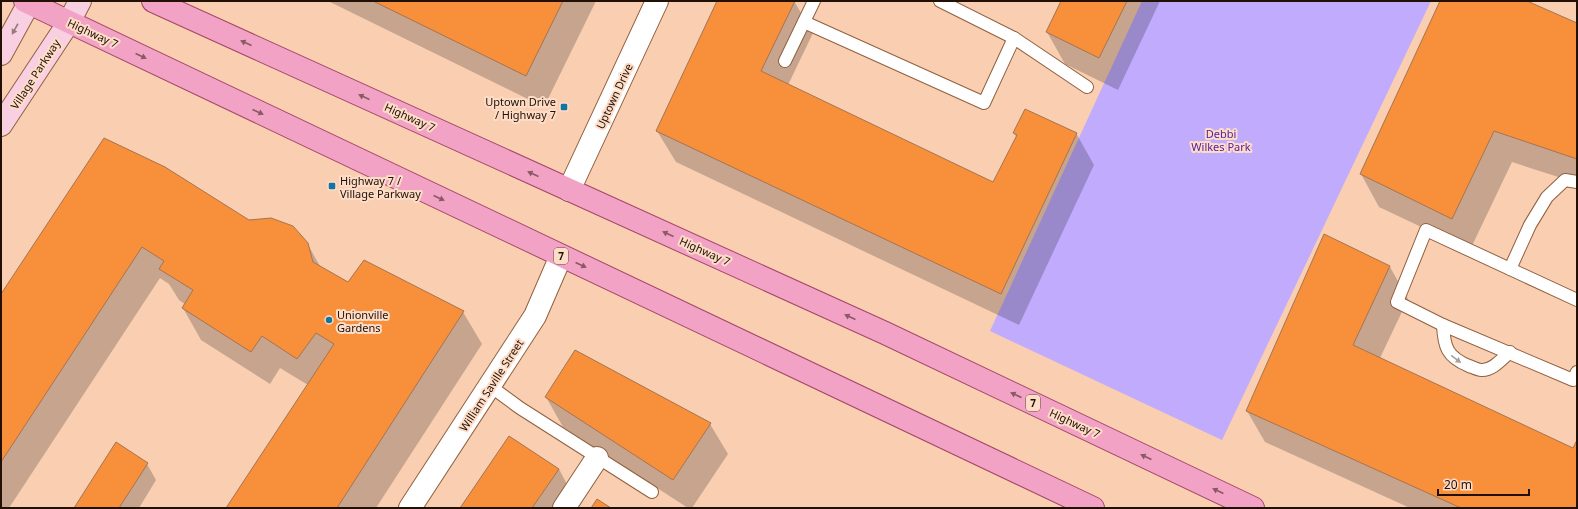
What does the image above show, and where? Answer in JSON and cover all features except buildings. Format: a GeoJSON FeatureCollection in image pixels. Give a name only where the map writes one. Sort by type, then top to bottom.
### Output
{"type":"FeatureCollection","features":[{"type":"Feature","properties":{"kind":"main road","name":"Village Parkway"},"geometry":{"type":"LineString","coordinates":[[1,125],[69,22],[80,1]]}},
{"type":"Feature","properties":{"kind":"main road","name":"Highway 7"},"geometry":{"type":"LineString","coordinates":[[153,1],[885,333],[1253,508]]}},
{"type":"Feature","properties":{"kind":"main road","name":"Highway 7"},"geometry":{"type":"LineString","coordinates":[[28,2],[1093,508]]}},
{"type":"Feature","properties":{"kind":"main road"},"geometry":{"type":"LineString","coordinates":[[1,54],[28,2]]}},
{"type":"Feature","properties":{"kind":"street","name":"Uptown Drive"},"geometry":{"type":"LineString","coordinates":[[569,190],[657,1]]}},
{"type":"Feature","properties":{"kind":"street","name":"William Saville Street"},"geometry":{"type":"LineString","coordinates":[[410,508],[535,316],[561,256]]}},
{"type":"Feature","properties":{"kind":"street"},"geometry":{"type":"LineString","coordinates":[[564,508],[597,458]]}},
{"type":"Feature","properties":{"kind":"lane"},"geometry":{"type":"LineString","coordinates":[[785,61],[814,1]]}},
{"type":"Feature","properties":{"kind":"lane"},"geometry":{"type":"LineString","coordinates":[[940,1],[1014,38],[1087,87]]}},
{"type":"Feature","properties":{"kind":"lane"},"geometry":{"type":"LineString","coordinates":[[804,22],[984,103],[1014,38]]}},
{"type":"Feature","properties":{"kind":"lane"},"geometry":{"type":"LineString","coordinates":[[1510,269],[1530,225],[1547,197],[1565,180],[1577,182]]}},
{"type":"Feature","properties":{"kind":"lane"},"geometry":{"type":"LineString","coordinates":[[1577,300],[1426,230],[1397,302],[1443,325],[1510,352],[1573,380],[1577,372]]}},
{"type":"Feature","properties":{"kind":"lane"},"geometry":{"type":"LineString","coordinates":[[1443,325],[1443,337],[1448,352],[1458,362],[1481,370],[1494,366],[1510,352]]}},
{"type":"Feature","properties":{"kind":"lane"},"geometry":{"type":"LineString","coordinates":[[490,386],[597,458],[652,492]]}},
{"type":"Feature","properties":{"kind":"green space","name":"Debbi Wilkes Park"},"geometry":{"type":"Polygon","coordinates":[[[1142,1],[1431,1],[1222,440],[990,331],[1142,1]]]}},
{"type":"Feature","properties":{"kind":"place","name":"Uptown Drive / Highway 7"},"geometry":{"type":"Point","coordinates":[564,107]}},
{"type":"Feature","properties":{"kind":"place","name":"Highway 7 / Village Parkway"},"geometry":{"type":"Point","coordinates":[332,186]}},
{"type":"Feature","properties":{"kind":"place","name":"Unionville Gardens"},"geometry":{"type":"Point","coordinates":[329,320]}}]}
